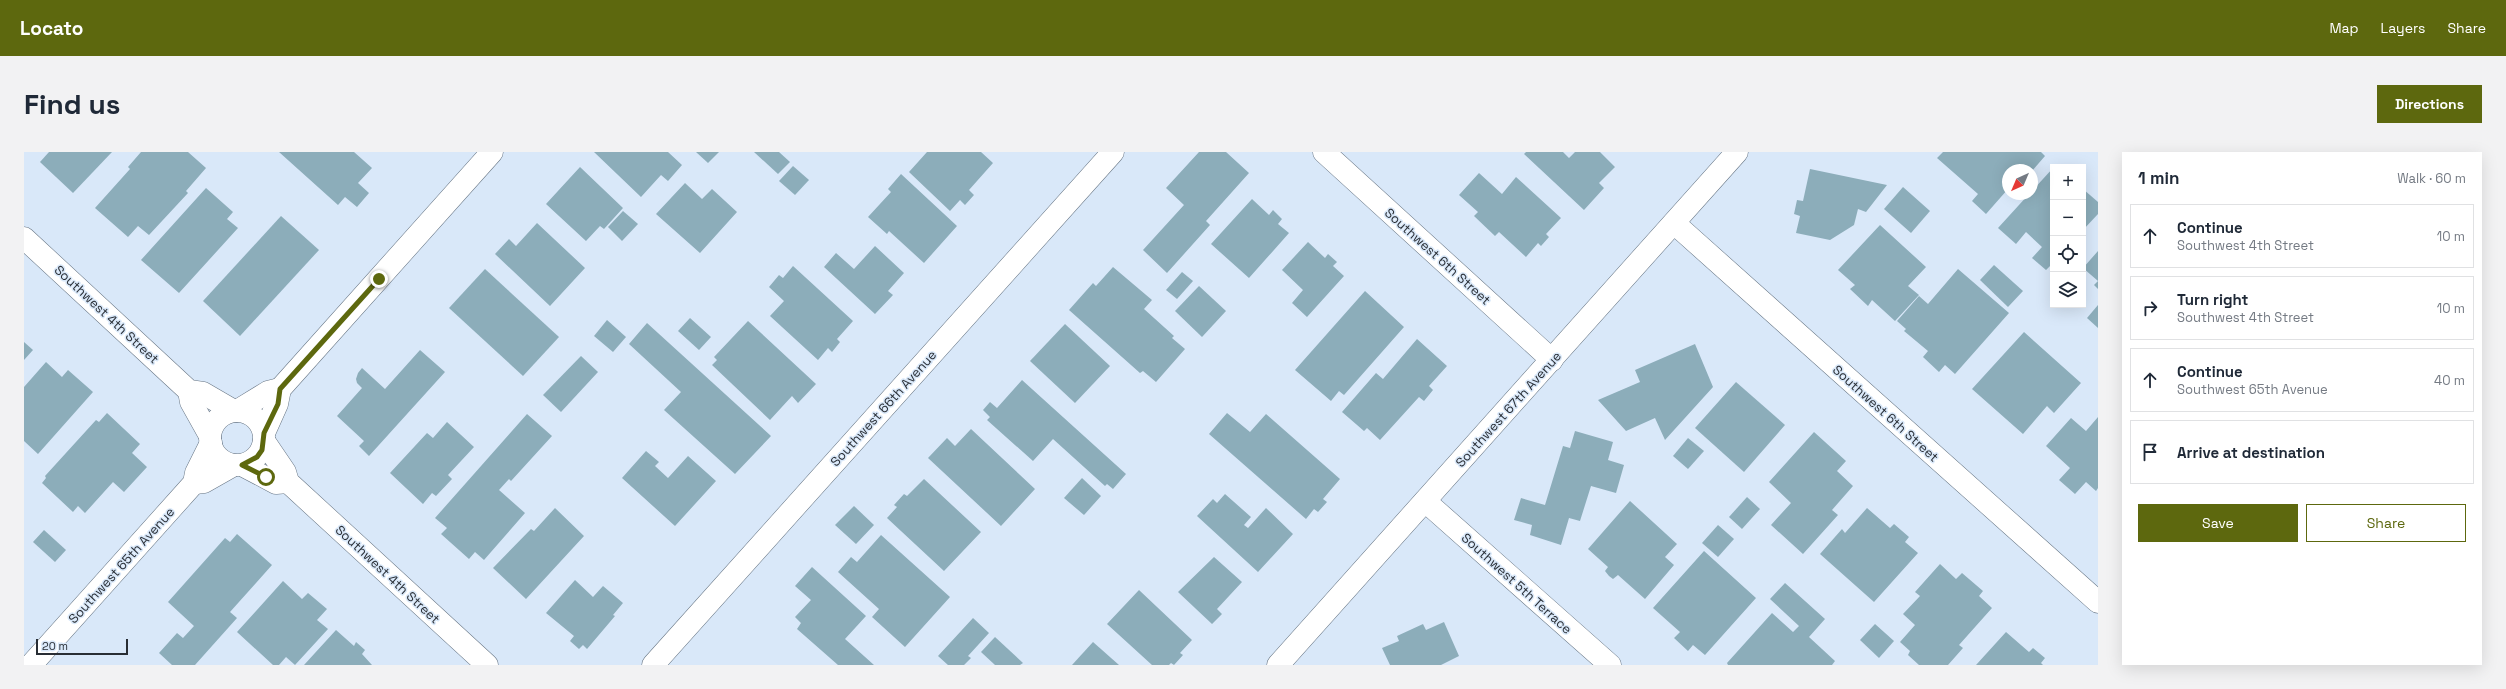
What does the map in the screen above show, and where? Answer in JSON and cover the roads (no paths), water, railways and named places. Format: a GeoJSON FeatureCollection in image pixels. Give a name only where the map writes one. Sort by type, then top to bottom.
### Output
{"type":"FeatureCollection","features":[{"type":"Feature","properties":{"kind":"street"},"geometry":{"type":"LineString","coordinates":[[211,440],[215,422],[220,417],[235,411],[268,392],[280,389],[492,152]]}},
{"type":"Feature","properties":{"kind":"street","name":"Southwest 66th Avenue"},"geometry":{"type":"LineString","coordinates":[[653,665],[1113,152]]}},
{"type":"Feature","properties":{"kind":"street","name":"Southwest 6th Street"},"geometry":{"type":"LineString","coordinates":[[1324,152],[1552,360]]}},
{"type":"Feature","properties":{"kind":"street","name":"Southwest 67th Avenue"},"geometry":{"type":"LineString","coordinates":[[1278,665],[1737,152]]}},
{"type":"Feature","properties":{"kind":"street","name":"Southwest 6th Street"},"geometry":{"type":"LineString","coordinates":[[1674,223],[2098,602]]}},
{"type":"Feature","properties":{"kind":"street","name":"Southwest 4th Street"},"geometry":{"type":"LineString","coordinates":[[24,238],[189,391],[203,393],[235,411],[246,412],[254,417],[285,472],[288,482],[488,665]]}},
{"type":"Feature","properties":{"kind":"street"},"geometry":{"type":"LineString","coordinates":[[194,483],[204,482],[257,457],[278,404],[280,389]]}},
{"type":"Feature","properties":{"kind":"street","name":"Southwest 4th Street"},"geometry":{"type":"LineString","coordinates":[[189,391],[191,402],[219,458],[238,465],[276,483],[288,482]]}},
{"type":"Feature","properties":{"kind":"street","name":"Southwest 65th Avenue"},"geometry":{"type":"LineString","coordinates":[[31,665],[194,483],[196,474],[211,440]]}},
{"type":"Feature","properties":{"kind":"street","name":"Southwest 5th Terrace"},"geometry":{"type":"LineString","coordinates":[[1425,501],[1610,665]]}}]}
